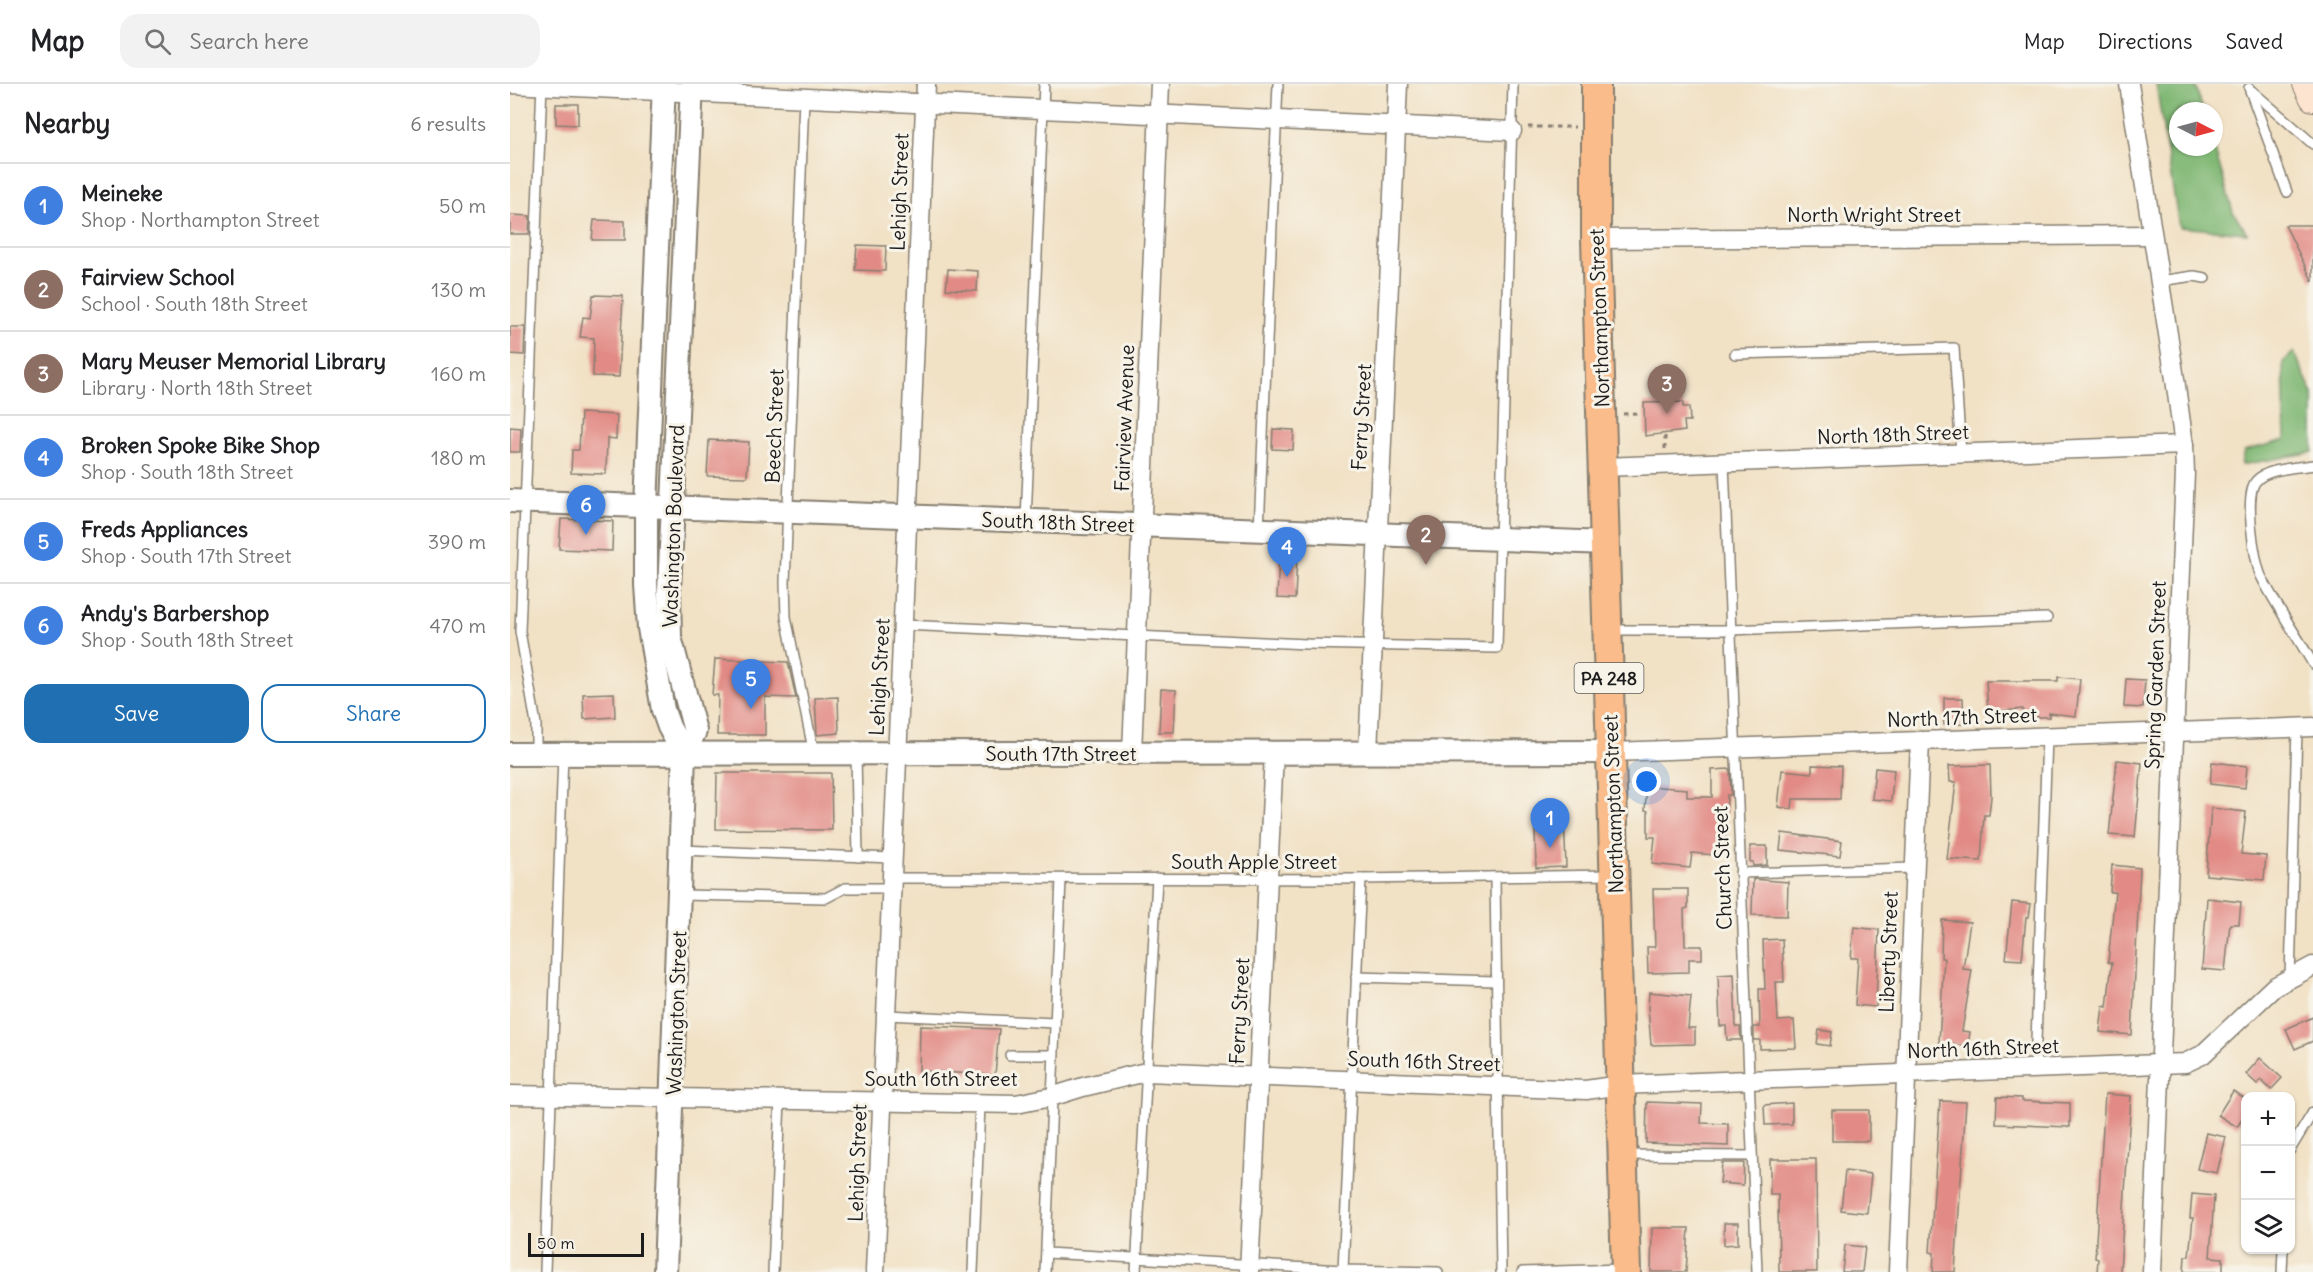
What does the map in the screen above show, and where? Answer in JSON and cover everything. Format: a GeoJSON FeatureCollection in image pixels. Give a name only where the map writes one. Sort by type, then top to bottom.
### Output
{"type":"FeatureCollection","features":[{"type":"Feature","properties":{"kind":"main road","name":"Northampton Street"},"geometry":{"type":"LineString","coordinates":[[1596,84],[1596,239],[1626,1270]]}},
{"type":"Feature","properties":{"kind":"main road"},"geometry":{"type":"LineString","coordinates":[[2306,84],[2313,98]]}},
{"type":"Feature","properties":{"kind":"street"},"geometry":{"type":"LineString","coordinates":[[510,84],[691,88],[804,98],[1512,131]]}},
{"type":"Feature","properties":{"kind":"street","name":"Lehigh Street"},"geometry":{"type":"LineString","coordinates":[[875,1272],[926,84]]}},
{"type":"Feature","properties":{"kind":"street","name":"Fairview Avenue"},"geometry":{"type":"LineString","coordinates":[[1132,753],[1160,84]]}},
{"type":"Feature","properties":{"kind":"street","name":"Ferry Street"},"geometry":{"type":"LineString","coordinates":[[1368,752],[1398,84]]}},
{"type":"Feature","properties":{"kind":"street","name":"Spring Garden Street"},"geometry":{"type":"LineString","coordinates":[[2129,84],[2184,445],[2176,733],[2152,1272]]}},
{"type":"Feature","properties":{"kind":"street","name":"Washington Boulevard"},"geometry":{"type":"LineString","coordinates":[[664,88],[646,506],[646,585],[656,675],[669,727],[684,754]]}},
{"type":"Feature","properties":{"kind":"street","name":"Washington Boulevard"},"geometry":{"type":"LineString","coordinates":[[684,754],[695,731],[670,637],[669,555],[691,88]]}},
{"type":"Feature","properties":{"kind":"street","name":"North Wright Street"},"geometry":{"type":"LineString","coordinates":[[1596,239],[2152,234]]}},
{"type":"Feature","properties":{"kind":"street","name":"North 18th Street"},"geometry":{"type":"LineString","coordinates":[[1603,467],[2184,445]]}},
{"type":"Feature","properties":{"kind":"street","name":"South 18th Street"},"geometry":{"type":"LineString","coordinates":[[517,501],[1606,543]]}},
{"type":"Feature","properties":{"kind":"street","name":"North 17th Street"},"geometry":{"type":"LineString","coordinates":[[1612,752],[2305,728]]}},
{"type":"Feature","properties":{"kind":"street","name":"Liberty Street"},"geometry":{"type":"LineString","coordinates":[[1898,1272],[1920,741]]}},
{"type":"Feature","properties":{"kind":"street","name":"South 17th Street"},"geometry":{"type":"LineString","coordinates":[[510,754],[1612,752]]}},
{"type":"Feature","properties":{"kind":"street","name":"Ferry Street"},"geometry":{"type":"LineString","coordinates":[[1249,1268],[1274,753]]}},
{"type":"Feature","properties":{"kind":"street","name":"Washington Street"},"geometry":{"type":"LineString","coordinates":[[665,1272],[684,754]]}},
{"type":"Feature","properties":{"kind":"street","name":"North 16th Street"},"geometry":{"type":"LineString","coordinates":[[1620,1085],[2185,1063],[2202,1055],[2249,1008],[2274,987],[2313,966]]}},
{"type":"Feature","properties":{"kind":"street","name":"South 16th Street"},"geometry":{"type":"LineString","coordinates":[[510,1095],[1016,1104],[1146,1072],[1586,1090],[1620,1085]]}},
{"type":"Feature","properties":{"kind":"lane"},"geometry":{"type":"LineString","coordinates":[[1026,521],[1044,84]]}},
{"type":"Feature","properties":{"kind":"lane"},"geometry":{"type":"LineString","coordinates":[[1259,530],[1278,84]]}},
{"type":"Feature","properties":{"kind":"lane"},"geometry":{"type":"LineString","coordinates":[[904,625],[1373,646],[1497,648],[1513,84]]}},
{"type":"Feature","properties":{"kind":"lane"},"geometry":{"type":"LineString","coordinates":[[536,754],[536,724],[522,655],[520,631],[517,501],[542,85]]}},
{"type":"Feature","properties":{"kind":"lane"},"geometry":{"type":"LineString","coordinates":[[2248,86],[2313,144]]}},
{"type":"Feature","properties":{"kind":"lane"},"geometry":{"type":"LineString","coordinates":[[2248,86],[2287,192]]}},
{"type":"Feature","properties":{"kind":"lane","name":"Beech Street"},"geometry":{"type":"LineString","coordinates":[[804,98],[786,616],[814,754]]}},
{"type":"Feature","properties":{"kind":"lane"},"geometry":{"type":"LineString","coordinates":[[2159,281],[2194,276],[2205,278]]}},
{"type":"Feature","properties":{"kind":"lane"},"geometry":{"type":"LineString","coordinates":[[1735,354],[1954,348],[1960,454]]}},
{"type":"Feature","properties":{"kind":"lane","name":"Church Street"},"geometry":{"type":"LineString","coordinates":[[1724,463],[1757,1272]]}},
{"type":"Feature","properties":{"kind":"lane"},"geometry":{"type":"LineString","coordinates":[[2313,465],[2264,475],[2255,482],[2250,494],[2251,519],[2260,574],[2313,664]]}},
{"type":"Feature","properties":{"kind":"lane"},"geometry":{"type":"LineString","coordinates":[[1608,630],[1730,630],[2048,618]]}},
{"type":"Feature","properties":{"kind":"lane"},"geometry":{"type":"LineString","coordinates":[[2290,978],[2305,728]]}},
{"type":"Feature","properties":{"kind":"lane"},"geometry":{"type":"LineString","coordinates":[[2035,1069],[2047,737]]}},
{"type":"Feature","properties":{"kind":"lane"},"geometry":{"type":"LineString","coordinates":[[545,1272],[553,1096],[563,754]]}},
{"type":"Feature","properties":{"kind":"lane"},"geometry":{"type":"LineString","coordinates":[[856,754],[858,857]]}},
{"type":"Feature","properties":{"kind":"lane"},"geometry":{"type":"LineString","coordinates":[[681,850],[892,858]]}},
{"type":"Feature","properties":{"kind":"lane"},"geometry":{"type":"LineString","coordinates":[[1740,873],[1914,868]]}},
{"type":"Feature","properties":{"kind":"lane","name":"South Apple Street"},"geometry":{"type":"LineString","coordinates":[[680,895],[826,898],[845,888],[892,883],[1061,879],[1495,879],[1616,875]]}},
{"type":"Feature","properties":{"kind":"lane"},"geometry":{"type":"LineString","coordinates":[[1136,1272],[1157,878]]}},
{"type":"Feature","properties":{"kind":"lane"},"geometry":{"type":"LineString","coordinates":[[1045,1272],[1061,879]]}},
{"type":"Feature","properties":{"kind":"lane"},"geometry":{"type":"LineString","coordinates":[[1343,1270],[1361,879]]}},
{"type":"Feature","properties":{"kind":"lane"},"geometry":{"type":"LineString","coordinates":[[1495,879],[1501,1272]]}},
{"type":"Feature","properties":{"kind":"lane"},"geometry":{"type":"LineString","coordinates":[[1356,977],[1496,981]]}},
{"type":"Feature","properties":{"kind":"lane"},"geometry":{"type":"LineString","coordinates":[[886,1015],[1055,1023]]}},
{"type":"Feature","properties":{"kind":"lane"},"geometry":{"type":"LineString","coordinates":[[1010,1055],[1053,1055]]}},
{"type":"Feature","properties":{"kind":"lane"},"geometry":{"type":"LineString","coordinates":[[774,1272],[780,1099]]}},
{"type":"Feature","properties":{"kind":"lane"},"geometry":{"type":"LineString","coordinates":[[973,1272],[980,1105]]}},
{"type":"Feature","properties":{"kind":"lane"},"geometry":{"type":"LineString","coordinates":[[2292,1146],[2313,1112]]}},
{"type":"Feature","properties":{"kind":"lane"},"geometry":{"type":"LineString","coordinates":[[1623,1155],[1752,1156]]}},
{"type":"Feature","properties":{"kind":"lane"},"geometry":{"type":"LineString","coordinates":[[1046,1253],[1249,1268],[1438,1272]]}},
{"type":"Feature","properties":{"kind":"lane"},"geometry":{"type":"LineString","coordinates":[[2282,1272],[2283,1254]]}},
{"type":"Feature","properties":{"kind":"lane"},"geometry":{"type":"LineString","coordinates":[[1522,1272],[1626,1270]]}},
{"type":"Feature","properties":{"kind":"path"},"geometry":{"type":"LineString","coordinates":[[1512,131],[1536,126],[1596,127]]}},
{"type":"Feature","properties":{"kind":"path"},"geometry":{"type":"LineString","coordinates":[[1621,414],[1637,413]]}},
{"type":"Feature","properties":{"kind":"path"},"geometry":{"type":"LineString","coordinates":[[1665,436],[1665,449]]}},
{"type":"Feature","properties":{"kind":"green space"},"geometry":{"type":"Polygon","coordinates":[[[2156,84],[2195,84],[2200,102],[2169,102],[2169,156],[2217,156],[2233,212],[2247,233],[2179,227],[2156,84]]]}},
{"type":"Feature","properties":{"kind":"green space"},"geometry":{"type":"Polygon","coordinates":[[[2294,352],[2313,394],[2313,452],[2241,465],[2244,451],[2285,440],[2283,362],[2294,352]]]}},
{"type":"Feature","properties":{"kind":"building"},"geometry":{"type":"Polygon","coordinates":[[[556,104],[578,104],[578,125],[556,124],[556,104]]]}},
{"type":"Feature","properties":{"kind":"building"},"geometry":{"type":"Polygon","coordinates":[[[510,215],[530,216],[529,234],[510,234],[510,215]]]}},
{"type":"Feature","properties":{"kind":"building"},"geometry":{"type":"Polygon","coordinates":[[[594,220],[625,221],[625,240],[592,240],[594,220]]]}},
{"type":"Feature","properties":{"kind":"building"},"geometry":{"type":"Polygon","coordinates":[[[2285,225],[2313,225],[2313,282],[2285,225]]]}},
{"type":"Feature","properties":{"kind":"building"},"geometry":{"type":"Polygon","coordinates":[[[857,245],[886,246],[885,271],[855,270],[857,245]]]}},
{"type":"Feature","properties":{"kind":"building"},"geometry":{"type":"Polygon","coordinates":[[[948,269],[978,271],[977,291],[946,289],[948,269]]]}},
{"type":"Feature","properties":{"kind":"building"},"geometry":{"type":"Polygon","coordinates":[[[593,295],[623,296],[619,377],[593,376],[594,338],[580,337],[583,317],[590,318],[593,295]]]}},
{"type":"Feature","properties":{"kind":"building"},"geometry":{"type":"Polygon","coordinates":[[[510,327],[525,327],[524,355],[510,354],[510,327]]]}},
{"type":"Feature","properties":{"kind":"building"},"geometry":{"type":"Polygon","coordinates":[[[1683,402],[1683,407],[1689,407],[1690,421],[1684,421],[1685,431],[1645,436],[1644,403],[1683,402]]]}},
{"type":"Feature","properties":{"kind":"building"},"geometry":{"type":"Polygon","coordinates":[[[581,413],[617,415],[616,439],[607,438],[606,474],[571,473],[572,450],[579,450],[581,413]]]}},
{"type":"Feature","properties":{"kind":"building"},"geometry":{"type":"Polygon","coordinates":[[[510,427],[521,428],[520,452],[510,452],[510,427]]]}},
{"type":"Feature","properties":{"kind":"building"},"geometry":{"type":"Polygon","coordinates":[[[1273,429],[1294,430],[1293,450],[1272,449],[1273,429]]]}},
{"type":"Feature","properties":{"kind":"building"},"geometry":{"type":"Polygon","coordinates":[[[709,440],[749,442],[747,477],[707,476],[709,440]]]}},
{"type":"Feature","properties":{"kind":"building"},"geometry":{"type":"Polygon","coordinates":[[[561,519],[613,521],[612,551],[559,549],[561,519]]]}},
{"type":"Feature","properties":{"kind":"building"},"geometry":{"type":"Polygon","coordinates":[[[1279,555],[1297,556],[1295,599],[1277,598],[1279,555]]]}},
{"type":"Feature","properties":{"kind":"building"},"geometry":{"type":"Polygon","coordinates":[[[715,659],[788,662],[796,698],[765,697],[765,735],[717,735],[718,695],[712,695],[715,659]]]}},
{"type":"Feature","properties":{"kind":"building"},"geometry":{"type":"Polygon","coordinates":[[[2058,677],[2080,679],[2076,716],[2049,713],[2049,717],[2023,717],[2023,709],[1988,712],[1986,681],[2058,681],[2058,677]]]}},
{"type":"Feature","properties":{"kind":"building"},"geometry":{"type":"Polygon","coordinates":[[[2126,679],[2145,680],[2143,708],[2124,707],[2126,679]]]}},
{"type":"Feature","properties":{"kind":"building"},"geometry":{"type":"Polygon","coordinates":[[[1161,689],[1176,690],[1174,732],[1159,732],[1161,689]]]}},
{"type":"Feature","properties":{"kind":"building"},"geometry":{"type":"Polygon","coordinates":[[[614,693],[615,717],[584,719],[583,694],[614,693]]]}},
{"type":"Feature","properties":{"kind":"building"},"geometry":{"type":"Polygon","coordinates":[[[838,697],[839,733],[817,735],[815,698],[838,697]]]}},
{"type":"Feature","properties":{"kind":"building"},"geometry":{"type":"Polygon","coordinates":[[[1944,698],[1963,698],[1964,724],[1944,725],[1944,698]]]}},
{"type":"Feature","properties":{"kind":"building"},"geometry":{"type":"Polygon","coordinates":[[[2117,760],[2142,763],[2135,837],[2109,835],[2117,760]]]}},
{"type":"Feature","properties":{"kind":"building"},"geometry":{"type":"Polygon","coordinates":[[[2212,762],[2247,766],[2245,788],[2210,784],[2212,762]]]}},
{"type":"Feature","properties":{"kind":"building"},"geometry":{"type":"Polygon","coordinates":[[[1812,765],[1841,766],[1840,799],[1793,799],[1792,809],[1778,807],[1782,770],[1812,773],[1812,765]]]}},
{"type":"Feature","properties":{"kind":"building"},"geometry":{"type":"Polygon","coordinates":[[[1990,765],[1991,797],[1989,815],[1984,815],[1981,861],[1947,859],[1956,782],[1950,782],[1949,766],[1990,765]]]}},
{"type":"Feature","properties":{"kind":"building"},"geometry":{"type":"Polygon","coordinates":[[[1875,768],[1894,770],[1891,801],[1872,799],[1875,768]]]}},
{"type":"Feature","properties":{"kind":"building"},"geometry":{"type":"Polygon","coordinates":[[[1730,769],[1731,795],[1727,795],[1725,856],[1692,853],[1690,868],[1652,864],[1655,837],[1648,837],[1648,811],[1645,810],[1647,786],[1687,789],[1687,797],[1712,797],[1712,770],[1730,769]]]}},
{"type":"Feature","properties":{"kind":"building"},"geometry":{"type":"Polygon","coordinates":[[[717,773],[831,773],[832,830],[716,829],[717,773]]]}},
{"type":"Feature","properties":{"kind":"building"},"geometry":{"type":"Polygon","coordinates":[[[2211,808],[2246,812],[2241,854],[2266,856],[2264,880],[2206,875],[2211,808]]]}},
{"type":"Feature","properties":{"kind":"building"},"geometry":{"type":"Polygon","coordinates":[[[1564,815],[1566,867],[1536,868],[1535,829],[1553,828],[1564,815]]]}},
{"type":"Feature","properties":{"kind":"building"},"geometry":{"type":"Polygon","coordinates":[[[1782,833],[1842,841],[1840,856],[1780,850],[1782,833]]]}},
{"type":"Feature","properties":{"kind":"building"},"geometry":{"type":"Polygon","coordinates":[[[1750,846],[1767,846],[1767,865],[1753,866],[1753,862],[1750,862],[1750,846]]]}},
{"type":"Feature","properties":{"kind":"building"},"geometry":{"type":"Polygon","coordinates":[[[2112,865],[2140,868],[2132,1035],[2100,1032],[2103,1006],[2107,1007],[2112,963],[2108,962],[2115,892],[2110,892],[2112,865]]]}},
{"type":"Feature","properties":{"kind":"building"},"geometry":{"type":"Polygon","coordinates":[[[1753,879],[1788,882],[1787,916],[1752,915],[1753,879]]]}},
{"type":"Feature","properties":{"kind":"building"},"geometry":{"type":"Polygon","coordinates":[[[1653,889],[1688,889],[1688,908],[1684,909],[1685,946],[1702,946],[1702,959],[1689,959],[1689,972],[1648,973],[1647,947],[1655,947],[1653,889]]]}},
{"type":"Feature","properties":{"kind":"building"},"geometry":{"type":"Polygon","coordinates":[[[2207,898],[2241,902],[2239,924],[2230,924],[2225,971],[2202,969],[2207,898]]]}},
{"type":"Feature","properties":{"kind":"building"},"geometry":{"type":"Polygon","coordinates":[[[2012,902],[2031,904],[2029,917],[2026,917],[2022,960],[2006,959],[2012,902]]]}},
{"type":"Feature","properties":{"kind":"building"},"geometry":{"type":"Polygon","coordinates":[[[1942,920],[1970,922],[1963,969],[1972,970],[1962,1031],[1970,1032],[1968,1046],[1939,1042],[1944,958],[1941,958],[1942,920]]]}},
{"type":"Feature","properties":{"kind":"building"},"geometry":{"type":"Polygon","coordinates":[[[1854,927],[1879,930],[1876,1007],[1855,1005],[1858,958],[1851,958],[1854,927]]]}},
{"type":"Feature","properties":{"kind":"building"},"geometry":{"type":"Polygon","coordinates":[[[1782,939],[1784,982],[1776,982],[1778,1021],[1794,1020],[1796,1048],[1760,1049],[1760,1040],[1754,1040],[1754,1027],[1760,1027],[1759,989],[1765,989],[1763,940],[1782,939]]]}},
{"type":"Feature","properties":{"kind":"building"},"geometry":{"type":"Polygon","coordinates":[[[1734,974],[1736,1027],[1740,1027],[1741,1040],[1727,1040],[1726,1026],[1720,1026],[1718,975],[1734,974]]]}},
{"type":"Feature","properties":{"kind":"building"},"geometry":{"type":"Polygon","coordinates":[[[1649,992],[1691,996],[1688,1028],[1695,1028],[1695,1044],[1651,1045],[1649,992]]]}},
{"type":"Feature","properties":{"kind":"building"},"geometry":{"type":"Polygon","coordinates":[[[2313,1017],[2313,1041],[2295,1049],[2286,1029],[2313,1017]]]}},
{"type":"Feature","properties":{"kind":"building"},"geometry":{"type":"Polygon","coordinates":[[[920,1026],[999,1029],[995,1075],[919,1071],[920,1026]]]}},
{"type":"Feature","properties":{"kind":"building"},"geometry":{"type":"Polygon","coordinates":[[[1819,1030],[1832,1032],[1830,1046],[1817,1044],[1819,1030]]]}},
{"type":"Feature","properties":{"kind":"building"},"geometry":{"type":"Polygon","coordinates":[[[2260,1058],[2282,1078],[2271,1090],[2261,1080],[2257,1084],[2246,1074],[2260,1058]]]}},
{"type":"Feature","properties":{"kind":"building"},"geometry":{"type":"Polygon","coordinates":[[[2233,1091],[2241,1096],[2241,1121],[2237,1127],[2218,1115],[2233,1091]]]}},
{"type":"Feature","properties":{"kind":"building"},"geometry":{"type":"Polygon","coordinates":[[[2105,1094],[2131,1096],[2120,1272],[2097,1272],[2098,1259],[2095,1258],[2105,1094]]]}},
{"type":"Feature","properties":{"kind":"building"},"geometry":{"type":"Polygon","coordinates":[[[1997,1097],[2022,1098],[2022,1101],[2070,1103],[2070,1127],[1996,1124],[1997,1097]]]}},
{"type":"Feature","properties":{"kind":"building"},"geometry":{"type":"Polygon","coordinates":[[[1940,1101],[1966,1102],[1955,1272],[1933,1272],[1934,1253],[1930,1252],[1940,1101]]]}},
{"type":"Feature","properties":{"kind":"building"},"geometry":{"type":"Polygon","coordinates":[[[1647,1102],[1702,1104],[1701,1123],[1728,1124],[1728,1146],[1646,1143],[1647,1102]]]}},
{"type":"Feature","properties":{"kind":"building"},"geometry":{"type":"Polygon","coordinates":[[[1792,1103],[1792,1124],[1765,1125],[1764,1105],[1792,1103]]]}},
{"type":"Feature","properties":{"kind":"building"},"geometry":{"type":"Polygon","coordinates":[[[1832,1110],[1869,1110],[1869,1141],[1832,1141],[1832,1110]]]}},
{"type":"Feature","properties":{"kind":"building"},"geometry":{"type":"Polygon","coordinates":[[[2206,1133],[2226,1137],[2217,1173],[2197,1169],[2206,1133]]]}},
{"type":"Feature","properties":{"kind":"building"},"geometry":{"type":"Polygon","coordinates":[[[1770,1159],[1816,1159],[1817,1272],[1779,1272],[1778,1195],[1770,1195],[1770,1159]]]}},
{"type":"Feature","properties":{"kind":"building"},"geometry":{"type":"Polygon","coordinates":[[[1722,1163],[1744,1163],[1743,1185],[1720,1183],[1722,1163]]]}},
{"type":"Feature","properties":{"kind":"building"},"geometry":{"type":"Polygon","coordinates":[[[1845,1171],[1871,1174],[1867,1213],[1841,1210],[1845,1171]]]}},
{"type":"Feature","properties":{"kind":"building"},"geometry":{"type":"Polygon","coordinates":[[[2192,1194],[2214,1196],[2210,1257],[2223,1258],[2223,1272],[2184,1272],[2185,1256],[2189,1256],[2193,1218],[2190,1218],[2192,1194]]]}},
{"type":"Feature","properties":{"kind":"building"},"geometry":{"type":"Polygon","coordinates":[[[1724,1223],[1738,1223],[1738,1244],[1724,1245],[1724,1223]]]}},
{"type":"Feature","properties":{"kind":"building"},"geometry":{"type":"Polygon","coordinates":[[[1652,1228],[1689,1228],[1686,1272],[1651,1272],[1652,1228]]]}},
{"type":"Feature","properties":{"kind":"building"},"geometry":{"type":"Polygon","coordinates":[[[1845,1245],[1865,1247],[1862,1272],[1842,1272],[1845,1245]]]}},
{"type":"Feature","properties":{"kind":"place","name":"Mary Meuser Memorial Library"},"geometry":{"type":"Point","coordinates":[1667,414]}},
{"type":"Feature","properties":{"kind":"place","name":"Andy's Barbershop"},"geometry":{"type":"Point","coordinates":[586,535]}},
{"type":"Feature","properties":{"kind":"place","name":"Fairview School"},"geometry":{"type":"Point","coordinates":[1426,565]}},
{"type":"Feature","properties":{"kind":"place","name":"Broken Spoke Bike Shop"},"geometry":{"type":"Point","coordinates":[1287,577]}},
{"type":"Feature","properties":{"kind":"place","name":"Freds Appliances"},"geometry":{"type":"Point","coordinates":[751,709]}},
{"type":"Feature","properties":{"kind":"place","name":"Meineke"},"geometry":{"type":"Point","coordinates":[1550,848]}}]}
